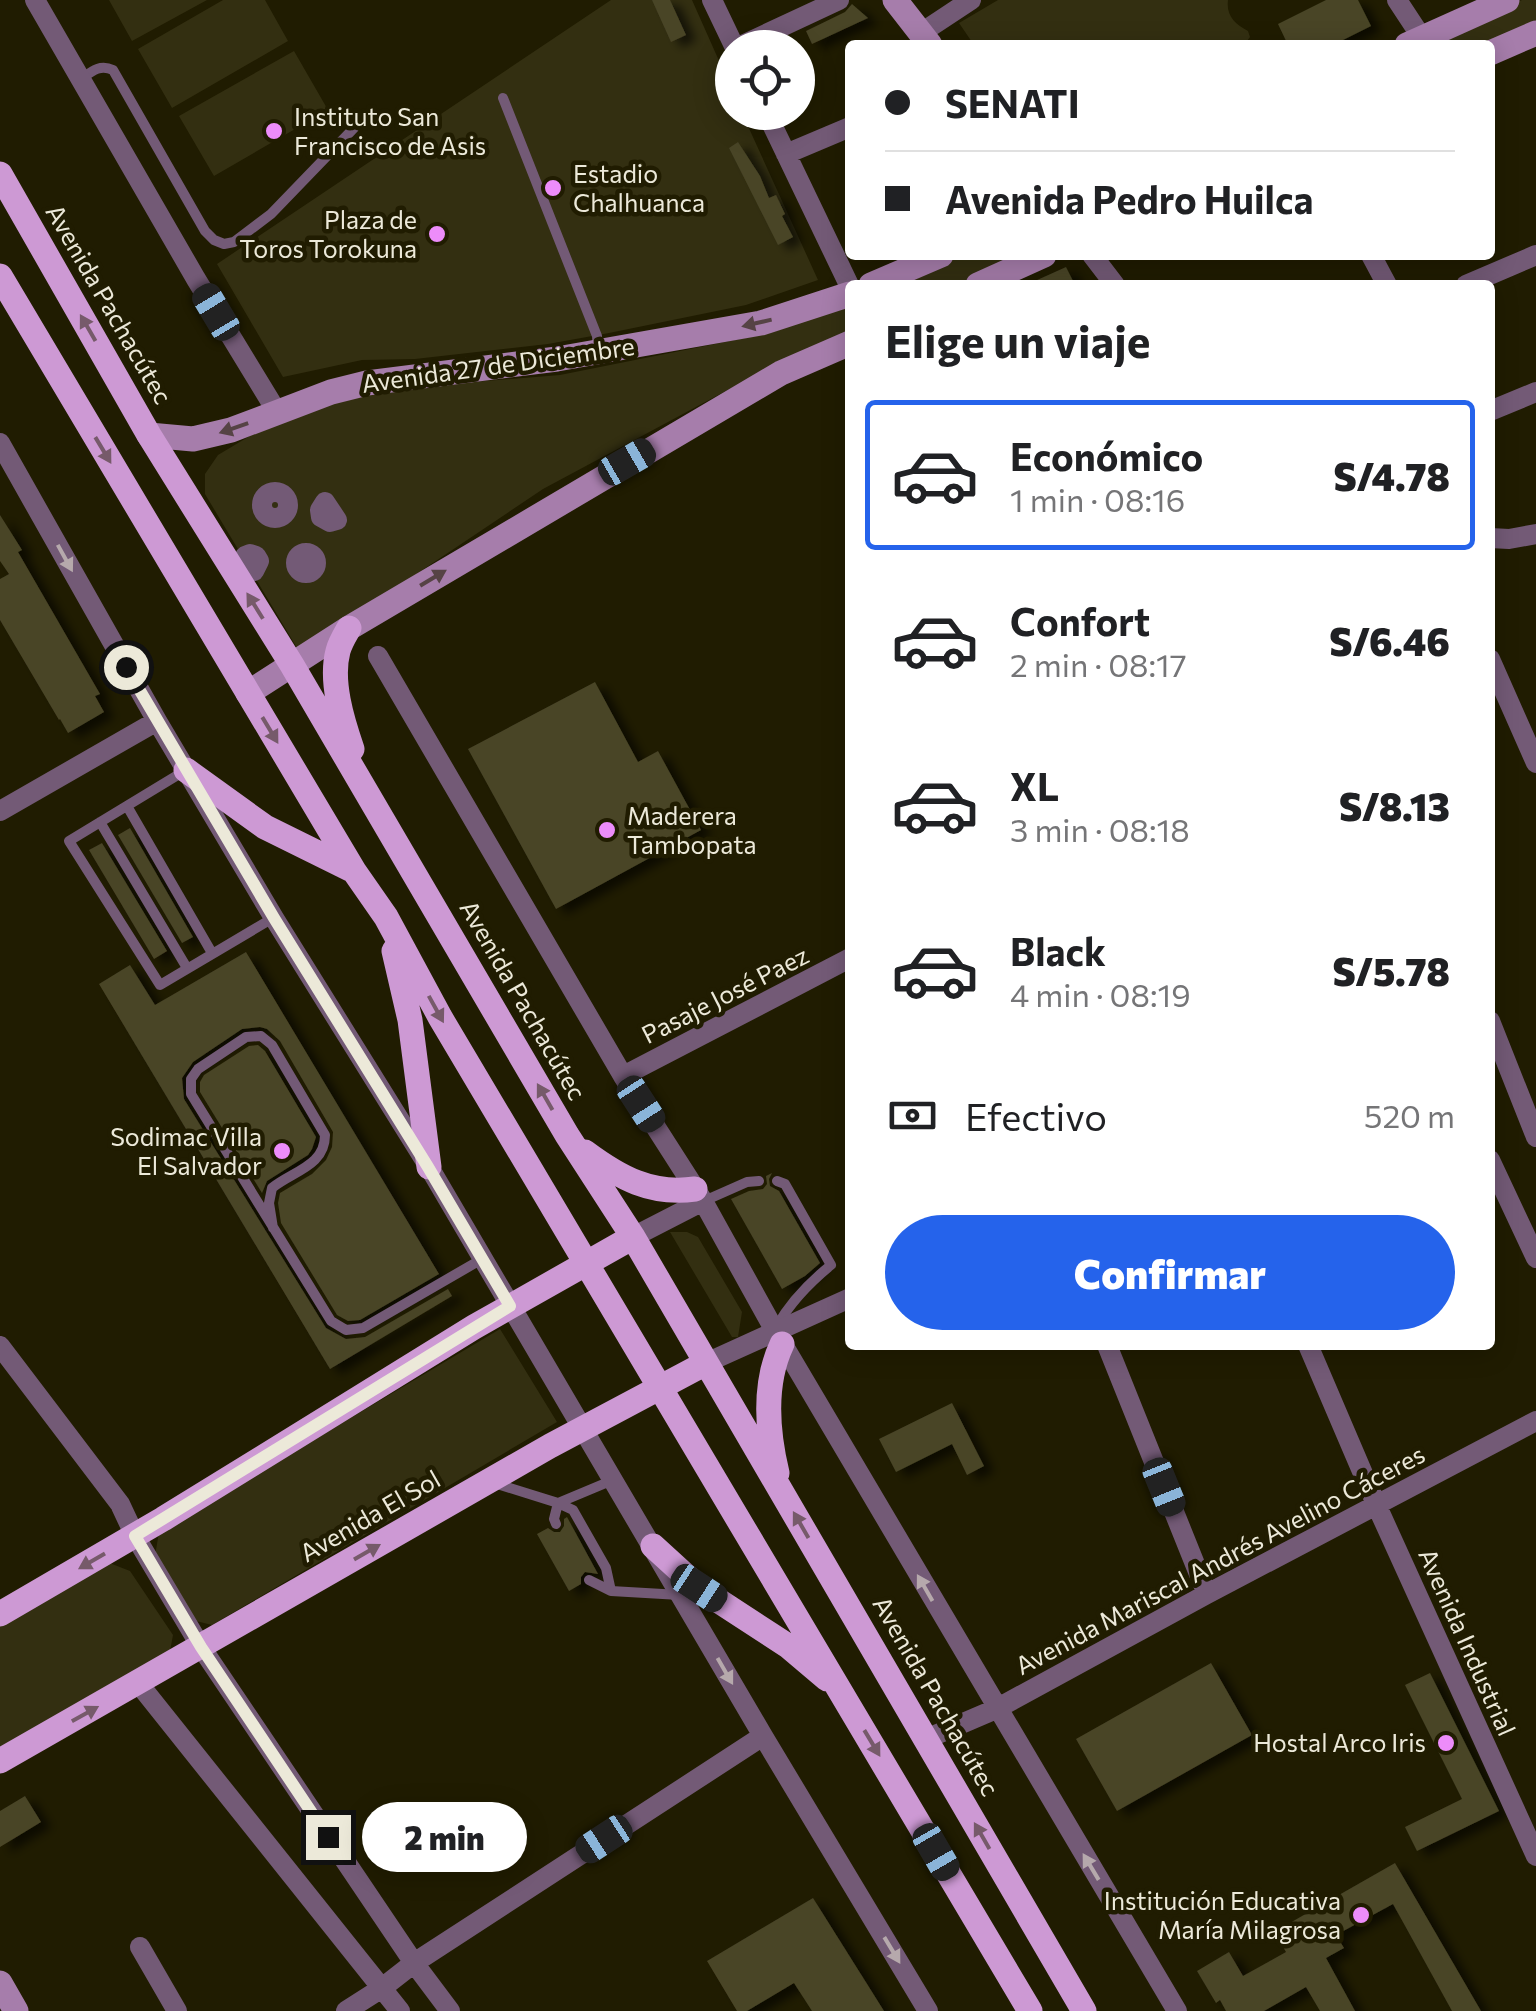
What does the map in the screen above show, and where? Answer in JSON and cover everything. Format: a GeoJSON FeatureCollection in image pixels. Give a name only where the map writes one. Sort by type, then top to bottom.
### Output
{"type":"FeatureCollection","features":[{"type":"Feature","properties":{"kind":"main road","name":"Avenida Pachacútec"},"geometry":{"type":"LineString","coordinates":[[0,174],[149,435],[292,665],[567,1135],[632,1237],[1084,2011]]}},
{"type":"Feature","properties":{"kind":"main road"},"geometry":{"type":"LineString","coordinates":[[0,276],[354,870],[386,916],[440,1017],[1030,2011]]}},
{"type":"Feature","properties":{"kind":"main road"},"geometry":{"type":"LineString","coordinates":[[349,628],[338,648],[336,674],[347,735],[367,792]]}},
{"type":"Feature","properties":{"kind":"main road"},"geometry":{"type":"LineString","coordinates":[[186,770],[264,826],[354,870]]}},
{"type":"Feature","properties":{"kind":"main road"},"geometry":{"type":"LineString","coordinates":[[386,916],[410,1020],[428,1167]]}},
{"type":"Feature","properties":{"kind":"main road"},"geometry":{"type":"LineString","coordinates":[[567,1135],[602,1164],[643,1186],[699,1195]]}},
{"type":"Feature","properties":{"kind":"main road"},"geometry":{"type":"LineString","coordinates":[[0,1614],[135,1536],[510,1306],[632,1237]]}},
{"type":"Feature","properties":{"kind":"main road"},"geometry":{"type":"LineString","coordinates":[[778,1338],[768,1406],[782,1492]]}},
{"type":"Feature","properties":{"kind":"main road","name":"Avenida El Sol"},"geometry":{"type":"LineString","coordinates":[[0,1762],[582,1428],[706,1363]]}},
{"type":"Feature","properties":{"kind":"main road"},"geometry":{"type":"LineString","coordinates":[[653,1546],[699,1588],[788,1646],[842,1693]]}},
{"type":"Feature","properties":{"kind":"street"},"geometry":{"type":"LineString","coordinates":[[34,0],[277,412]]}},
{"type":"Feature","properties":{"kind":"street"},"geometry":{"type":"LineString","coordinates":[[712,0],[727,30]]}},
{"type":"Feature","properties":{"kind":"street"},"geometry":{"type":"LineString","coordinates":[[775,30],[839,0]]}},
{"type":"Feature","properties":{"kind":"street"},"geometry":{"type":"LineString","coordinates":[[895,0],[925,39],[972,0]]}},
{"type":"Feature","properties":{"kind":"street"},"geometry":{"type":"LineString","coordinates":[[1397,0],[1413,40]]}},
{"type":"Feature","properties":{"kind":"street"},"geometry":{"type":"LineString","coordinates":[[1418,40],[1507,0]]}},
{"type":"Feature","properties":{"kind":"street"},"geometry":{"type":"LineString","coordinates":[[1495,51],[1536,33]]}},
{"type":"Feature","properties":{"kind":"street"},"geometry":{"type":"LineString","coordinates":[[786,154],[845,129]]}},
{"type":"Feature","properties":{"kind":"street"},"geometry":{"type":"LineString","coordinates":[[775,130],[845,280]]}},
{"type":"Feature","properties":{"kind":"street"},"geometry":{"type":"LineString","coordinates":[[1477,280],[1536,254]]}},
{"type":"Feature","properties":{"kind":"street"},"geometry":{"type":"LineString","coordinates":[[883,280],[929,260]]}},
{"type":"Feature","properties":{"kind":"street"},"geometry":{"type":"LineString","coordinates":[[989,280],[1033,260]]}},
{"type":"Feature","properties":{"kind":"street","name":"Avenida 27 de Diciembre"},"geometry":{"type":"LineString","coordinates":[[149,435],[193,439],[231,430],[331,392],[367,383],[598,352],[761,323],[845,292]]}},
{"type":"Feature","properties":{"kind":"street"},"geometry":{"type":"LineString","coordinates":[[248,693],[349,628],[781,373],[845,346]]}},
{"type":"Feature","properties":{"kind":"street"},"geometry":{"type":"LineString","coordinates":[[1495,409],[1536,392]]}},
{"type":"Feature","properties":{"kind":"street"},"geometry":{"type":"LineString","coordinates":[[0,443],[157,722],[428,1167],[928,2011]]}},
{"type":"Feature","properties":{"kind":"street"},"geometry":{"type":"LineString","coordinates":[[1495,538],[1536,534]]}},
{"type":"Feature","properties":{"kind":"street","name":"Avenida Pachacútec"},"geometry":{"type":"LineString","coordinates":[[378,656],[1177,2011]]}},
{"type":"Feature","properties":{"kind":"street"},"geometry":{"type":"LineString","coordinates":[[1495,670],[1536,763]]}},
{"type":"Feature","properties":{"kind":"street"},"geometry":{"type":"LineString","coordinates":[[0,810],[157,722]]}},
{"type":"Feature","properties":{"kind":"street","name":"Pasaje José Paez"},"geometry":{"type":"LineString","coordinates":[[623,1076],[845,961]]}},
{"type":"Feature","properties":{"kind":"street"},"geometry":{"type":"LineString","coordinates":[[1495,1034],[1536,1137]]}},
{"type":"Feature","properties":{"kind":"street"},"geometry":{"type":"LineString","coordinates":[[1495,1170],[1535,1251]]}},
{"type":"Feature","properties":{"kind":"street"},"geometry":{"type":"LineString","coordinates":[[632,1237],[699,1195]]}},
{"type":"Feature","properties":{"kind":"street","name":"Avenida El Sol"},"geometry":{"type":"LineString","coordinates":[[706,1363],[778,1338],[845,1301]]}},
{"type":"Feature","properties":{"kind":"street"},"geometry":{"type":"LineString","coordinates":[[0,1346],[120,1504],[201,1647],[450,2011]]}},
{"type":"Feature","properties":{"kind":"street"},"geometry":{"type":"LineString","coordinates":[[1109,1350],[1207,1594]]}},
{"type":"Feature","properties":{"kind":"street","name":"Avenida Industrial"},"geometry":{"type":"LineString","coordinates":[[1310,1350],[1536,1856]]}},
{"type":"Feature","properties":{"kind":"street","name":"Avenida Mariscal Andrés Avelino Cáceres"},"geometry":{"type":"LineString","coordinates":[[926,1739],[996,1709],[1536,1421]]}},
{"type":"Feature","properties":{"kind":"street"},"geometry":{"type":"LineString","coordinates":[[139,1684],[400,2011]]}},
{"type":"Feature","properties":{"kind":"street"},"geometry":{"type":"LineString","coordinates":[[346,2011],[763,1736]]}},
{"type":"Feature","properties":{"kind":"street"},"geometry":{"type":"LineString","coordinates":[[140,1947],[178,2011]]}},
{"type":"Feature","properties":{"kind":"street"},"geometry":{"type":"LineString","coordinates":[[0,1983],[16,2011]]}},
{"type":"Feature","properties":{"kind":"lane"},"geometry":{"type":"LineString","coordinates":[[80,79],[95,69],[106,66],[113,70],[205,231],[224,244],[234,242],[270,214],[354,128]]}},
{"type":"Feature","properties":{"kind":"lane"},"geometry":{"type":"LineString","coordinates":[[503,98],[597,336],[598,352]]}},
{"type":"Feature","properties":{"kind":"lane"},"geometry":{"type":"LineString","coordinates":[[186,770],[70,841],[160,985],[274,918]]}},
{"type":"Feature","properties":{"kind":"lane"},"geometry":{"type":"LineString","coordinates":[[127,806],[212,953]]}},
{"type":"Feature","properties":{"kind":"lane"},"geometry":{"type":"LineString","coordinates":[[100,822],[187,968]]}},
{"type":"Feature","properties":{"kind":"lane"},"geometry":{"type":"LineString","coordinates":[[274,1228],[269,1203],[272,1188],[318,1158],[326,1135],[272,1045],[262,1036],[246,1037],[198,1069],[191,1079],[191,1094],[331,1321],[346,1330],[363,1328],[482,1259]]}},
{"type":"Feature","properties":{"kind":"lane"},"geometry":{"type":"LineString","coordinates":[[778,1181],[786,1184],[831,1265],[804,1282],[787,1307],[778,1338]]}},
{"type":"Feature","properties":{"kind":"lane"},"geometry":{"type":"LineString","coordinates":[[699,1195],[752,1183]]}},
{"type":"Feature","properties":{"kind":"lane"},"geometry":{"type":"LineString","coordinates":[[558,1503],[612,1480]]}},
{"type":"Feature","properties":{"kind":"lane"},"geometry":{"type":"LineString","coordinates":[[490,1481],[573,1510],[606,1568],[611,1591]]}},
{"type":"Feature","properties":{"kind":"lane"},"geometry":{"type":"LineString","coordinates":[[556,1524],[558,1503]]}},
{"type":"Feature","properties":{"kind":"lane"},"geometry":{"type":"LineString","coordinates":[[589,1580],[611,1591],[682,1596]]}},
{"type":"Feature","properties":{"kind":"shaded area"},"geometry":{"type":"Polygon","coordinates":[[[109,0],[207,0],[132,41],[109,0]]]}},
{"type":"Feature","properties":{"kind":"shaded area"},"geometry":{"type":"Polygon","coordinates":[[[223,0],[265,0],[288,41],[172,108],[138,49],[223,0]]]}},
{"type":"Feature","properties":{"kind":"shaded area","name":"Estadio Chalhuanca"},"geometry":{"type":"Polygon","coordinates":[[[611,0],[692,0],[715,52],[715,130],[750,130],[818,280],[746,305],[609,333],[415,359],[362,360],[283,377],[217,264],[611,0]]]}},
{"type":"Feature","properties":{"kind":"shaded area"},"geometry":{"type":"Polygon","coordinates":[[[998,0],[1228,0],[1230,15],[1250,37],[971,40],[959,23],[998,0]]]}},
{"type":"Feature","properties":{"kind":"shaded area"},"geometry":{"type":"Polygon","coordinates":[[[1522,0],[1536,0],[1536,26],[1495,43],[1433,40],[1522,0]]]}},
{"type":"Feature","properties":{"kind":"shaded area"},"geometry":{"type":"Polygon","coordinates":[[[294,51],[328,110],[214,176],[179,116],[294,51]]]}},
{"type":"Feature","properties":{"kind":"shaded area"},"geometry":{"type":"Polygon","coordinates":[[[941,260],[1019,260],[974,280],[895,280],[941,260]]]}},
{"type":"Feature","properties":{"kind":"shaded area"},"geometry":{"type":"Polygon","coordinates":[[[845,302],[845,337],[767,369],[543,489],[388,593],[297,648],[205,494],[205,474],[218,455],[283,416],[384,389],[560,375],[760,335],[845,302]]]}},
{"type":"Feature","properties":{"kind":"shaded area"},"geometry":{"type":"Polygon","coordinates":[[[670,1232],[698,1237],[742,1312],[738,1337],[732,1337],[670,1232]]]}},
{"type":"Feature","properties":{"kind":"shaded area"},"geometry":{"type":"Polygon","coordinates":[[[500,1329],[557,1422],[212,1625],[196,1621],[155,1556],[159,1532],[500,1329]]]}},
{"type":"Feature","properties":{"kind":"shaded area"},"geometry":{"type":"Polygon","coordinates":[[[107,1562],[130,1571],[173,1635],[170,1651],[0,1750],[0,1625],[107,1562]]]}},
{"type":"Feature","properties":{"kind":"building"},"geometry":{"type":"Polygon","coordinates":[[[652,0],[670,0],[686,35],[671,42],[652,0]]]}},
{"type":"Feature","properties":{"kind":"building"},"geometry":{"type":"Polygon","coordinates":[[[1326,0],[1358,0],[1371,26],[1343,40],[1286,40],[1278,24],[1326,0]]]}},
{"type":"Feature","properties":{"kind":"building"},"geometry":{"type":"Polygon","coordinates":[[[852,4],[868,18],[815,43],[815,30],[808,30],[845,12],[852,4]]]}},
{"type":"Feature","properties":{"kind":"building"},"geometry":{"type":"Polygon","coordinates":[[[738,142],[769,198],[776,195],[785,214],[782,216],[793,237],[778,245],[729,148],[738,142]]]}},
{"type":"Feature","properties":{"kind":"building"},"geometry":{"type":"Polygon","coordinates":[[[1066,267],[1072,280],[1037,280],[1066,267]]]}},
{"type":"Feature","properties":{"kind":"building"},"geometry":{"type":"Polygon","coordinates":[[[0,515],[100,694],[95,696],[104,712],[68,733],[0,620],[0,579],[9,574],[0,561],[0,515]]]}},
{"type":"Feature","properties":{"kind":"building"},"geometry":{"type":"Polygon","coordinates":[[[595,682],[638,762],[658,751],[701,830],[556,909],[468,749],[595,682]]]}},
{"type":"Feature","properties":{"kind":"building"},"geometry":{"type":"Polygon","coordinates":[[[130,828],[193,937],[182,943],[118,835],[130,828]]]}},
{"type":"Feature","properties":{"kind":"building"},"geometry":{"type":"Polygon","coordinates":[[[102,843],[167,951],[154,959],[89,850],[102,843]]]}},
{"type":"Feature","properties":{"kind":"building","name":"Sodimac Villa El Salvador"},"geometry":{"type":"Polygon","coordinates":[[[246,952],[439,1274],[360,1320],[348,1321],[337,1315],[281,1223],[278,1203],[280,1193],[312,1174],[326,1160],[333,1132],[280,1041],[267,1029],[242,1029],[193,1062],[182,1078],[184,1099],[326,1328],[346,1339],[365,1337],[448,1289],[452,1296],[330,1369],[99,984],[130,965],[155,1005],[246,952]]]}},
{"type":"Feature","properties":{"kind":"building"},"geometry":{"type":"Polygon","coordinates":[[[258,1045],[316,1137],[308,1155],[267,1181],[262,1193],[200,1092],[204,1075],[249,1046],[258,1045]]]}},
{"type":"Feature","properties":{"kind":"building"},"geometry":{"type":"Polygon","coordinates":[[[772,1173],[770,1186],[779,1191],[820,1263],[782,1289],[731,1199],[763,1189],[766,1176],[772,1173]]]}},
{"type":"Feature","properties":{"kind":"building"},"geometry":{"type":"Polygon","coordinates":[[[952,1403],[984,1466],[967,1475],[952,1444],[896,1472],[879,1439],[952,1403]]]}},
{"type":"Feature","properties":{"kind":"building"},"geometry":{"type":"Polygon","coordinates":[[[567,1517],[598,1574],[585,1572],[581,1584],[569,1591],[537,1534],[548,1528],[560,1532],[567,1517]]]}},
{"type":"Feature","properties":{"kind":"building"},"geometry":{"type":"Polygon","coordinates":[[[1211,1663],[1252,1735],[1117,1811],[1076,1739],[1211,1663]]]}},
{"type":"Feature","properties":{"kind":"building"},"geometry":{"type":"Polygon","coordinates":[[[1430,1673],[1499,1811],[1417,1851],[1405,1827],[1462,1799],[1405,1685],[1430,1673]]]}},
{"type":"Feature","properties":{"kind":"building"},"geometry":{"type":"Polygon","coordinates":[[[25,1796],[41,1822],[0,1847],[0,1811],[25,1796]]]}},
{"type":"Feature","properties":{"kind":"building"},"geometry":{"type":"Polygon","coordinates":[[[1395,1863],[1481,2011],[1452,2011],[1393,1904],[1336,1935],[1344,1948],[1326,1958],[1355,2011],[1320,2011],[1306,1987],[1264,2011],[1226,2011],[1220,2000],[1216,2003],[1197,1971],[1229,1952],[1243,1976],[1286,1952],[1274,1932],[1395,1863]]]}},
{"type":"Feature","properties":{"kind":"building"},"geometry":{"type":"Polygon","coordinates":[[[813,1898],[884,2011],[812,2011],[794,1983],[747,2011],[737,2011],[707,1961],[813,1898]]]}},
{"type":"Feature","properties":{"kind":"place","name":"Instituto San Francisco de Asis"},"geometry":{"type":"Point","coordinates":[274,131]}},
{"type":"Feature","properties":{"kind":"place","name":"Estadio Chalhuanca"},"geometry":{"type":"Point","coordinates":[553,188]}},
{"type":"Feature","properties":{"kind":"place","name":"Plaza de Toros Torokuna"},"geometry":{"type":"Point","coordinates":[437,234]}},
{"type":"Feature","properties":{"kind":"place","name":"Maderera Tambopata"},"geometry":{"type":"Point","coordinates":[607,830]}},
{"type":"Feature","properties":{"kind":"place","name":"Sodimac Villa El Salvador"},"geometry":{"type":"Point","coordinates":[282,1151]}},
{"type":"Feature","properties":{"kind":"place","name":"Hostal Arco Iris"},"geometry":{"type":"Point","coordinates":[1446,1743]}},
{"type":"Feature","properties":{"kind":"place","name":"Institución Educativa María Milagrosa"},"geometry":{"type":"Point","coordinates":[1361,1915]}},
{"type":"Feature","properties":{"kind":"route"},"geometry":{"type":"LineString","coordinates":[[126,667],[510,1306],[135,1536],[201,1647],[328,1837]]}}]}
